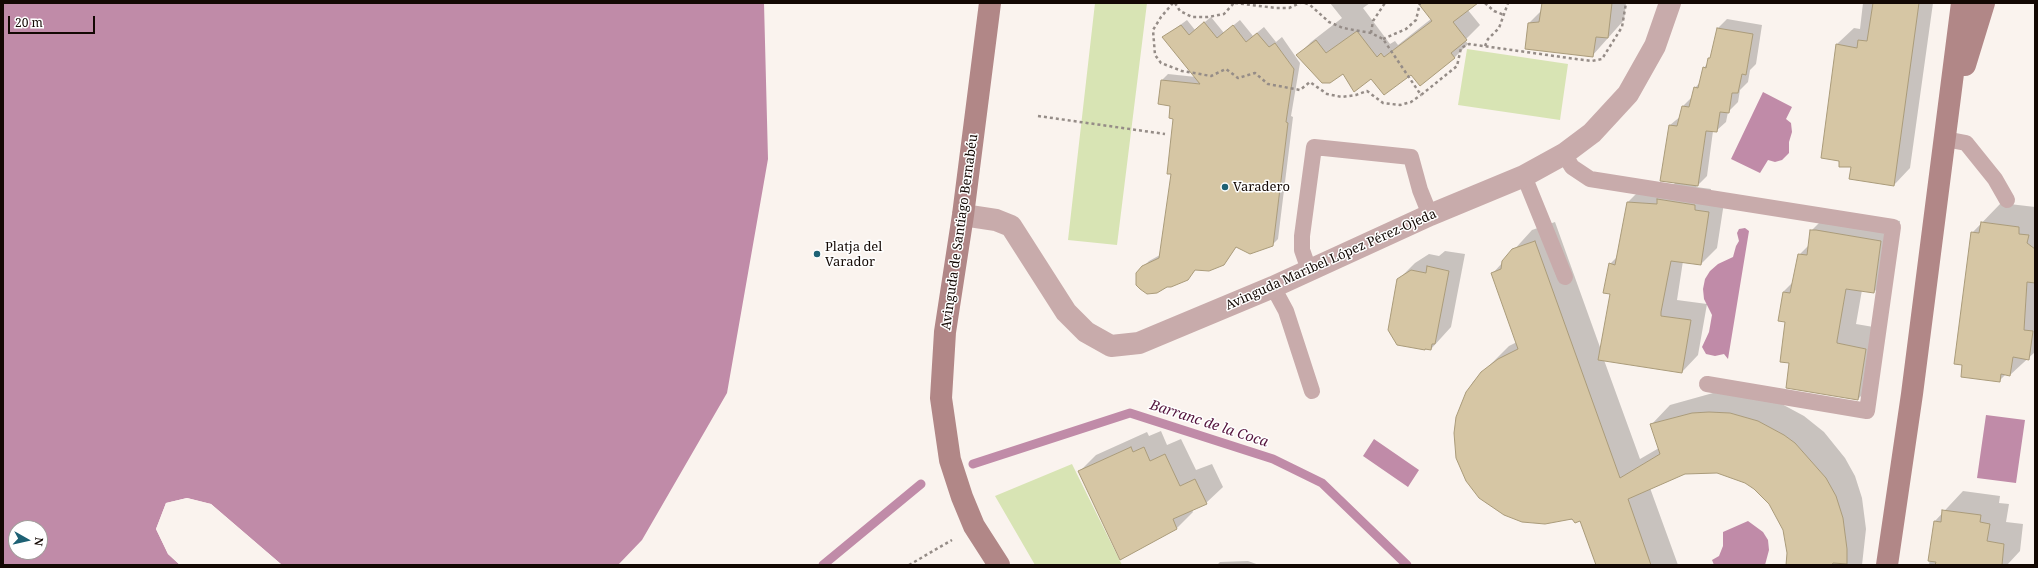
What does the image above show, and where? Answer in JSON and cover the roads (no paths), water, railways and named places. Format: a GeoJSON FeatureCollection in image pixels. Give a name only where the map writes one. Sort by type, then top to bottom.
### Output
{"type":"FeatureCollection","features":[{"type":"Feature","properties":{"kind":"main road","name":"Avinguda de Santiago Bernabéu"},"geometry":{"type":"LineString","coordinates":[[990,3],[963,216],[945,332],[941,398],[950,460],[962,497],[974,526],[999,565]]}},
{"type":"Feature","properties":{"kind":"main road"},"geometry":{"type":"LineString","coordinates":[[1887,565],[1913,386],[1962,3]]}},
{"type":"Feature","properties":{"kind":"main road"},"geometry":{"type":"LineString","coordinates":[[1947,128],[1984,3]]}},
{"type":"Feature","properties":{"kind":"street","name":"Avinguda Maribel López Pérez-Ojeda"},"geometry":{"type":"LineString","coordinates":[[963,216],[996,220],[1011,226],[1066,312],[1086,332],[1110,346],[1139,343],[1273,287],[1430,215],[1524,176],[1564,154],[1592,133],[1628,94],[1655,46],[1670,3]]}},
{"type":"Feature","properties":{"kind":"lane"},"geometry":{"type":"LineString","coordinates":[[1947,128],[1966,143],[1995,179],[2007,200]]}},
{"type":"Feature","properties":{"kind":"lane"},"geometry":{"type":"LineString","coordinates":[[1309,270],[1302,250],[1302,236],[1314,147],[1411,157],[1420,190],[1430,215]]}},
{"type":"Feature","properties":{"kind":"lane"},"geometry":{"type":"LineString","coordinates":[[1564,154],[1572,167],[1590,179],[1893,227],[1867,411],[1707,384]]}},
{"type":"Feature","properties":{"kind":"lane"},"geometry":{"type":"LineString","coordinates":[[1524,176],[1565,277]]}},
{"type":"Feature","properties":{"kind":"lane"},"geometry":{"type":"LineString","coordinates":[[1273,287],[1286,311],[1312,391]]}},
{"type":"Feature","properties":{"kind":"waterway","name":"Barranc de la Coca"},"geometry":{"type":"LineString","coordinates":[[973,464],[1130,413],[1273,459],[1322,483],[1407,565]]}},
{"type":"Feature","properties":{"kind":"waterway","name":"Barranc de la Coca"},"geometry":{"type":"LineString","coordinates":[[823,565],[921,484]]}},
{"type":"Feature","properties":{"kind":"place","name":"Varadero"},"geometry":{"type":"Point","coordinates":[1225,187]}},
{"type":"Feature","properties":{"kind":"place","name":"Platja del Varador"},"geometry":{"type":"Point","coordinates":[817,254]}}]}
